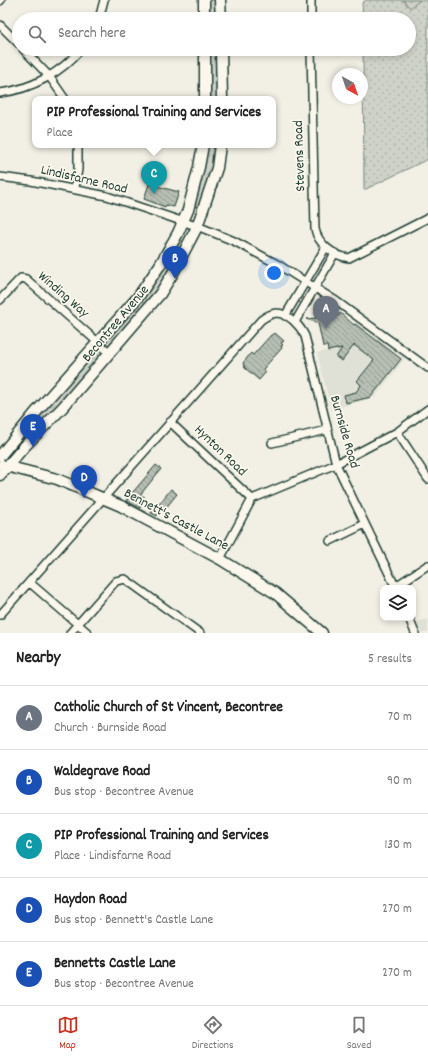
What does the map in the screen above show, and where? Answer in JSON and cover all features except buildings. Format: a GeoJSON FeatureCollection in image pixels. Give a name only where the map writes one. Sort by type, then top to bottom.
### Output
{"type":"FeatureCollection","features":[{"type":"Feature","properties":{"kind":"street"},"geometry":{"type":"LineString","coordinates":[[101,12],[104,0]]}},
{"type":"Feature","properties":{"kind":"street"},"geometry":{"type":"LineString","coordinates":[[204,0],[204,12]]}},
{"type":"Feature","properties":{"kind":"street"},"geometry":{"type":"LineString","coordinates":[[220,0],[221,12]]}},
{"type":"Feature","properties":{"kind":"street"},"geometry":{"type":"LineString","coordinates":[[312,0],[312,12]]}},
{"type":"Feature","properties":{"kind":"street"},"geometry":{"type":"LineString","coordinates":[[0,25],[12,37]]}},
{"type":"Feature","properties":{"kind":"street"},"geometry":{"type":"LineString","coordinates":[[30,56],[49,76],[63,96]]}},
{"type":"Feature","properties":{"kind":"street"},"geometry":{"type":"LineString","coordinates":[[0,93],[23,88],[49,76],[67,64],[75,56]]}},
{"type":"Feature","properties":{"kind":"street"},"geometry":{"type":"LineString","coordinates":[[205,56],[205,96]]}},
{"type":"Feature","properties":{"kind":"street"},"geometry":{"type":"LineString","coordinates":[[221,56],[222,96]]}},
{"type":"Feature","properties":{"kind":"street","name":"Stevens Road"},"geometry":{"type":"LineString","coordinates":[[312,56],[315,229],[316,236],[326,247],[335,253]]}},
{"type":"Feature","properties":{"kind":"street"},"geometry":{"type":"LineString","coordinates":[[75,188],[78,168],[78,148]]}},
{"type":"Feature","properties":{"kind":"street","name":"Becontree Avenue"},"geometry":{"type":"LineString","coordinates":[[0,456],[37,411],[138,297],[160,265],[178,233],[188,210],[202,148]]}},
{"type":"Feature","properties":{"kind":"street","name":"Becontree Avenue"},"geometry":{"type":"LineString","coordinates":[[0,475],[4,466],[63,407],[160,294],[174,273],[197,227],[217,168],[220,148]]}},
{"type":"Feature","properties":{"kind":"street","name":"Lindisfarne Road"},"geometry":{"type":"LineString","coordinates":[[0,177],[31,180],[75,188],[107,196],[234,241],[277,264],[336,301],[428,368]]}},
{"type":"Feature","properties":{"kind":"street"},"geometry":{"type":"LineString","coordinates":[[295,322],[335,253],[342,257],[349,258],[428,218]]}},
{"type":"Feature","properties":{"kind":"street"},"geometry":{"type":"LineString","coordinates":[[285,316],[326,247]]}},
{"type":"Feature","properties":{"kind":"street","name":"Winding Way"},"geometry":{"type":"LineString","coordinates":[[0,300],[15,283],[21,278],[24,278],[110,353]]}},
{"type":"Feature","properties":{"kind":"street","name":"Burnside Road"},"geometry":{"type":"LineString","coordinates":[[170,422],[261,320],[276,313],[295,322],[301,328],[305,336],[336,464],[395,585]]}},
{"type":"Feature","properties":{"kind":"street"},"geometry":{"type":"LineString","coordinates":[[220,559],[252,499],[336,464],[397,432],[428,408]]}},
{"type":"Feature","properties":{"kind":"street"},"geometry":{"type":"LineString","coordinates":[[0,615],[170,422]]}},
{"type":"Feature","properties":{"kind":"street","name":"Hynton Road"},"geometry":{"type":"LineString","coordinates":[[170,422],[252,499]]}},
{"type":"Feature","properties":{"kind":"street"},"geometry":{"type":"LineString","coordinates":[[272,443],[328,430]]}},
{"type":"Feature","properties":{"kind":"street"},"geometry":{"type":"LineString","coordinates":[[397,432],[428,478]]}},
{"type":"Feature","properties":{"kind":"street","name":"Bennett's Castle Lane"},"geometry":{"type":"LineString","coordinates":[[4,466],[57,479],[121,506],[220,559],[275,593],[322,633]]}},
{"type":"Feature","properties":{"kind":"street"},"geometry":{"type":"LineString","coordinates":[[330,541],[365,524]]}},
{"type":"Feature","properties":{"kind":"street"},"geometry":{"type":"LineString","coordinates":[[399,585],[428,565]]}},
{"type":"Feature","properties":{"kind":"street"},"geometry":{"type":"LineString","coordinates":[[70,633],[116,581],[126,579],[200,633]]}},
{"type":"Feature","properties":{"kind":"street"},"geometry":{"type":"LineString","coordinates":[[29,582],[88,633]]}},
{"type":"Feature","properties":{"kind":"street"},"geometry":{"type":"LineString","coordinates":[[410,621],[415,633]]}},
{"type":"Feature","properties":{"kind":"shaded area"},"geometry":{"type":"Polygon","coordinates":[[[355,321],[405,358],[375,397],[331,410],[317,353],[335,349],[355,321]]]}},
{"type":"Feature","properties":{"kind":"shaded area"},"geometry":{"type":"Polygon","coordinates":[[[428,619],[428,633],[420,633],[415,622],[428,619]]]}},
{"type":"Feature","properties":{"kind":"green space"},"geometry":{"type":"Polygon","coordinates":[[[207,0],[216,0],[217,12],[207,12],[207,0]]]}},
{"type":"Feature","properties":{"kind":"green space"},"geometry":{"type":"Polygon","coordinates":[[[366,0],[428,0],[428,159],[364,190],[363,104],[368,104],[368,68],[363,68],[363,56],[416,56],[416,12],[363,12],[362,3],[366,0]]]}},
{"type":"Feature","properties":{"kind":"green space"},"geometry":{"type":"Polygon","coordinates":[[[403,0],[420,0],[410,8],[403,0]]]}},
{"type":"Feature","properties":{"kind":"green space"},"geometry":{"type":"Polygon","coordinates":[[[208,56],[217,56],[217,96],[208,96],[208,56]]]}},
{"type":"Feature","properties":{"kind":"green space"},"geometry":{"type":"Polygon","coordinates":[[[205,148],[215,148],[200,208],[192,205],[205,148]]]}},
{"type":"Feature","properties":{"kind":"green space"},"geometry":{"type":"Polygon","coordinates":[[[178,239],[187,243],[168,277],[110,346],[107,345],[105,342],[178,239]]]}},
{"type":"Feature","properties":{"kind":"green space"},"geometry":{"type":"Polygon","coordinates":[[[97,350],[102,353],[101,356],[33,434],[22,445],[16,442],[97,350]]]}},
{"type":"Feature","properties":{"kind":"place","name":"PIP Professional Training and Services"},"geometry":{"type":"Point","coordinates":[154,194]}},
{"type":"Feature","properties":{"kind":"place","name":"Waldegrave Road"},"geometry":{"type":"Point","coordinates":[175,279]}},
{"type":"Feature","properties":{"kind":"place","name":"Catholic Church of St Vincent, Becontree"},"geometry":{"type":"Point","coordinates":[326,329]}},
{"type":"Feature","properties":{"kind":"place","name":"Bennetts Castle Lane"},"geometry":{"type":"Point","coordinates":[33,447]}},
{"type":"Feature","properties":{"kind":"place","name":"Haydon Road"},"geometry":{"type":"Point","coordinates":[84,498]}}]}
